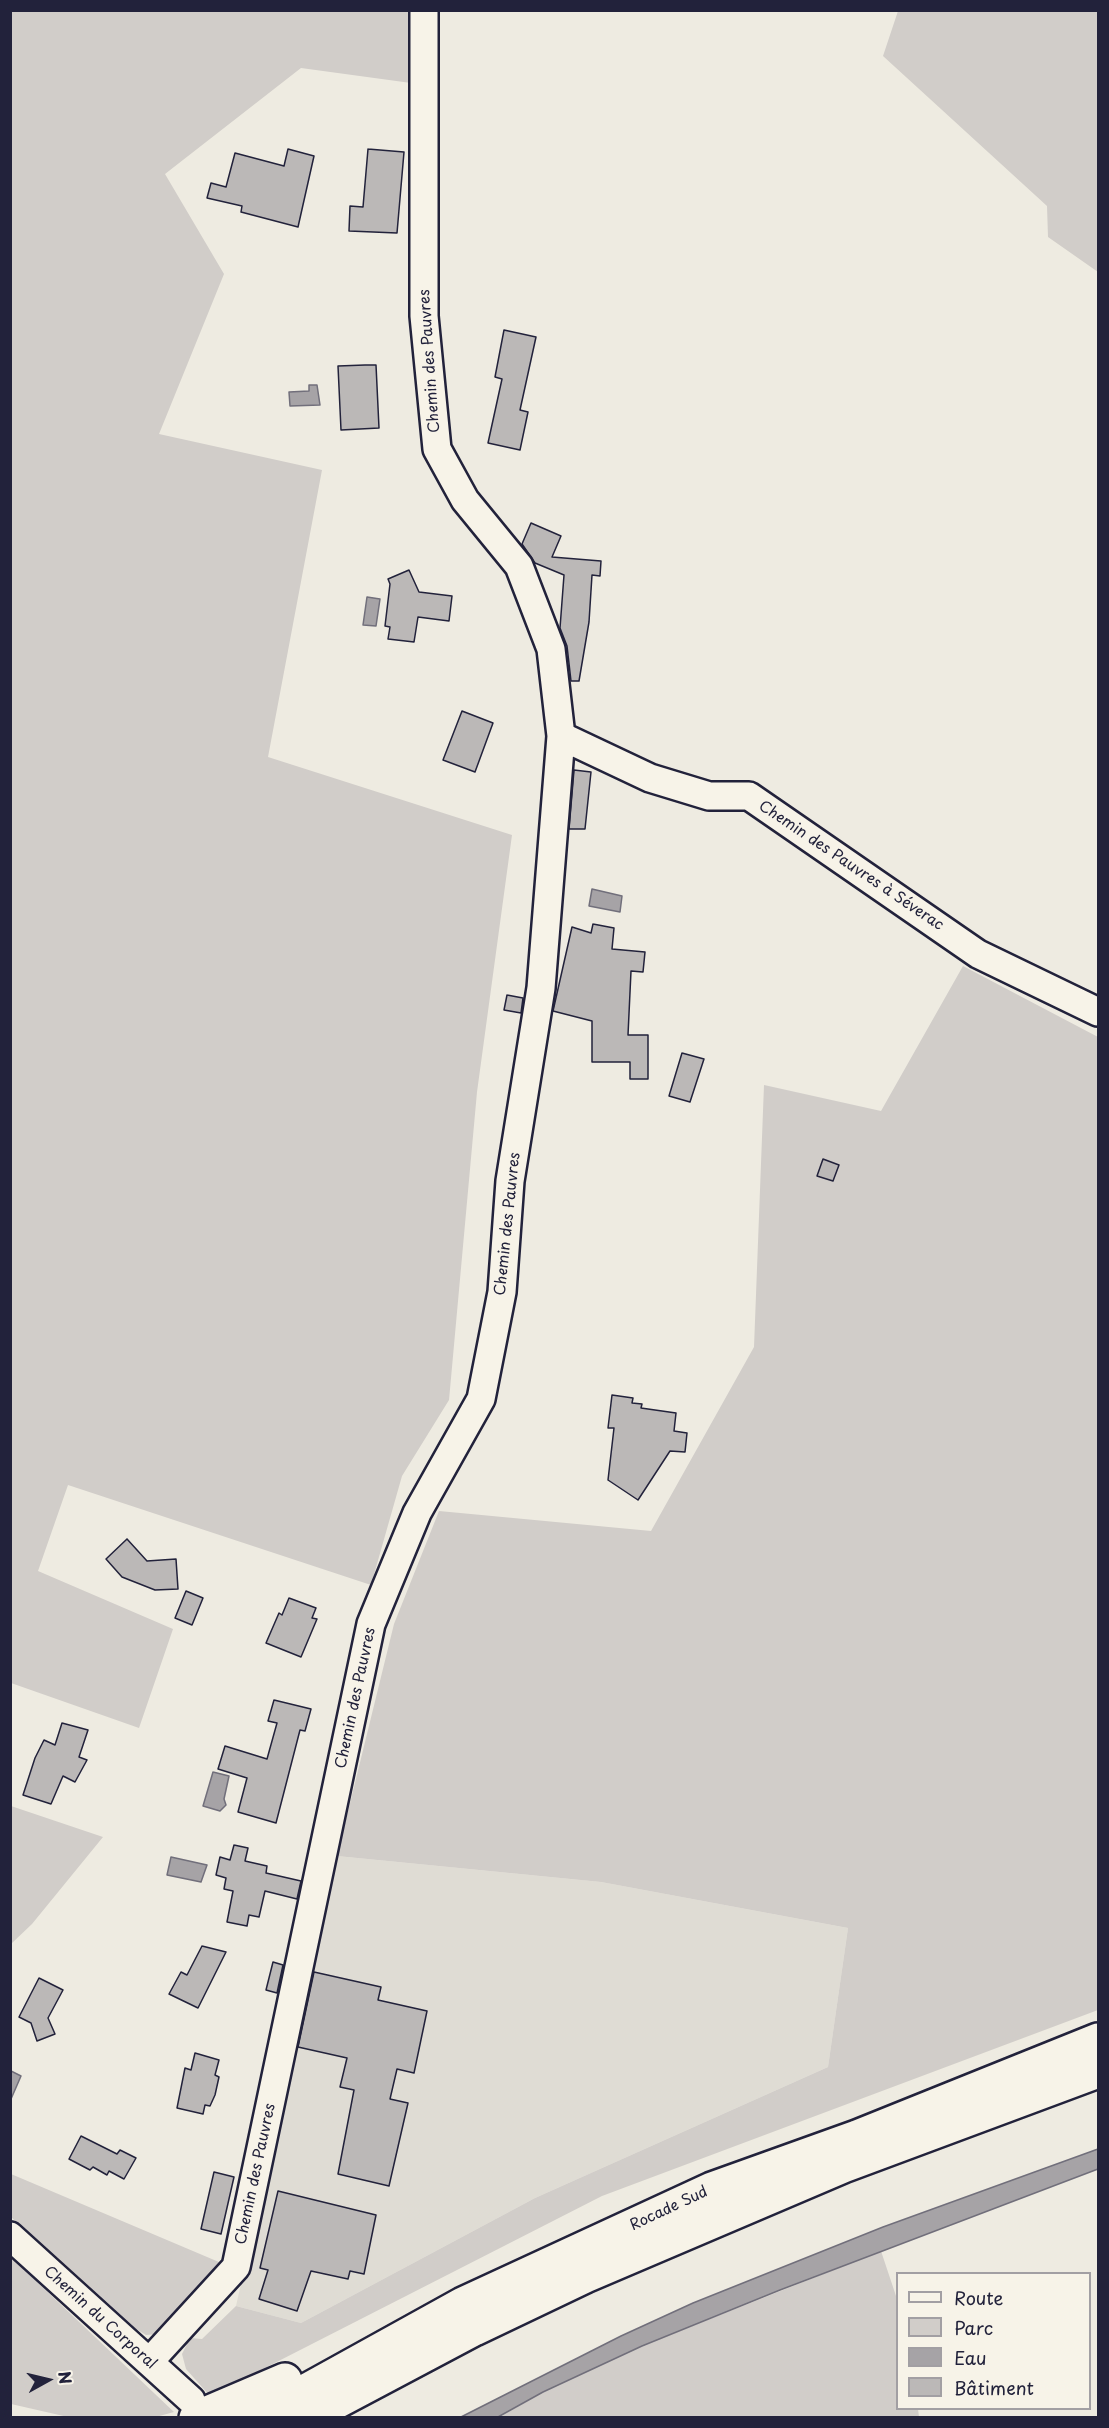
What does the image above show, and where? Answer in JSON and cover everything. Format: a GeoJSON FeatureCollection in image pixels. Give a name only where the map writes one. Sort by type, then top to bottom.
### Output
{"type":"FeatureCollection","features":[{"type":"Feature","properties":{"kind":"highway","name":"Rocade Sud"},"geometry":{"type":"LineString","coordinates":[[256,2418],[462,2304],[712,2189],[857,2137],[1098,2040]]}},
{"type":"Feature","properties":{"kind":"highway","name":"Rocade Sud"},"geometry":{"type":"LineString","coordinates":[[306,2418],[474,2329],[585,2276],[843,2166],[1098,2071]]}},
{"type":"Feature","properties":{"kind":"highway"},"geometry":{"type":"LineString","coordinates":[[193,2409],[275,2385],[427,2311],[462,2304]]}},
{"type":"Feature","properties":{"kind":"street","name":"Chemin des Pauvres"},"geometry":{"type":"LineString","coordinates":[[149,2362],[236,2267],[371,1624],[417,1513],[481,1398],[502,1292],[510,1181],[541,988],[561,736],[551,649],[519,566],[465,500],[437,449],[424,316],[424,10]]}},
{"type":"Feature","properties":{"kind":"street","name":"Chemin des Pauvres à Séverac"},"geometry":{"type":"LineString","coordinates":[[561,736],[650,778],[709,796],[749,796],[978,954],[1098,1012]]}},
{"type":"Feature","properties":{"kind":"street","name":"Chemin du Corporal"},"geometry":{"type":"LineString","coordinates":[[10,2236],[149,2362],[193,2409]]}},
{"type":"Feature","properties":{"kind":"shaded area"},"geometry":{"type":"Polygon","coordinates":[[[337,1856],[601,1882],[848,1928],[828,2067],[535,2198],[301,2323],[236,2306],[337,1856]]]}},
{"type":"Feature","properties":{"kind":"green space"},"geometry":{"type":"Polygon","coordinates":[[[11,11],[410,11],[411,83],[301,68],[165,174],[224,274],[159,434],[322,470],[268,757],[512,835],[477,1092],[449,1400],[402,1476],[371,1585],[68,1485],[38,1571],[173,1629],[139,1728],[11,1683],[11,11]]]}},
{"type":"Feature","properties":{"kind":"green space"},"geometry":{"type":"Polygon","coordinates":[[[898,11],[1098,11],[1098,272],[1048,237],[1047,206],[883,56],[898,11]]]}},
{"type":"Feature","properties":{"kind":"green space"},"geometry":{"type":"Polygon","coordinates":[[[963,966],[1098,1037],[1098,2010],[602,2196],[210,2396],[186,2369],[182,2354],[190,2338],[202,2339],[236,2306],[301,2323],[535,2198],[828,2067],[848,1928],[601,1882],[337,1856],[394,1624],[439,1511],[651,1531],[754,1347],[764,1085],[881,1111],[963,966]]]}},
{"type":"Feature","properties":{"kind":"green space"},"geometry":{"type":"Polygon","coordinates":[[[11,1806],[103,1837],[32,1924],[11,1944],[11,1806]]]}},
{"type":"Feature","properties":{"kind":"green space"},"geometry":{"type":"Polygon","coordinates":[[[11,2174],[226,2265],[158,2334],[146,2335],[133,2327],[11,2217],[11,2174]]]}},
{"type":"Feature","properties":{"kind":"green space"},"geometry":{"type":"Polygon","coordinates":[[[881,2251],[896,2296],[896,2410],[918,2410],[919,2417],[498,2418],[543,2392],[642,2346],[881,2251]]]}},
{"type":"Feature","properties":{"kind":"green space"},"geometry":{"type":"Polygon","coordinates":[[[10,2256],[174,2412],[152,2418],[68,2417],[11,2404],[10,2256]]]}},
{"type":"Feature","properties":{"kind":"water"},"geometry":{"type":"Polygon","coordinates":[[[309,385],[317,385],[320,405],[290,406],[289,392],[309,391],[309,385]]]}},
{"type":"Feature","properties":{"kind":"water"},"geometry":{"type":"Polygon","coordinates":[[[367,597],[380,599],[376,626],[363,625],[367,597]]]}},
{"type":"Feature","properties":{"kind":"water"},"geometry":{"type":"Polygon","coordinates":[[[592,889],[622,896],[620,912],[589,906],[592,889]]]}},
{"type":"Feature","properties":{"kind":"water"},"geometry":{"type":"Polygon","coordinates":[[[213,1772],[229,1776],[224,1799],[226,1805],[220,1811],[203,1806],[213,1772]]]}},
{"type":"Feature","properties":{"kind":"water"},"geometry":{"type":"Polygon","coordinates":[[[171,1857],[207,1865],[201,1882],[167,1875],[171,1857]]]}},
{"type":"Feature","properties":{"kind":"water"},"geometry":{"type":"Polygon","coordinates":[[[11,2071],[21,2076],[11,2099],[11,2071]]]}},
{"type":"Feature","properties":{"kind":"water"},"geometry":{"type":"Polygon","coordinates":[[[1098,2149],[1098,2169],[780,2290],[642,2346],[543,2392],[498,2417],[461,2417],[621,2336],[693,2303],[883,2227],[1098,2149]]]}},
{"type":"Feature","properties":{"kind":"building"},"geometry":{"type":"Polygon","coordinates":[[[288,149],[314,156],[298,227],[241,212],[242,206],[207,198],[211,183],[226,187],[235,153],[284,166],[288,149]]]}},
{"type":"Feature","properties":{"kind":"building"},"geometry":{"type":"Polygon","coordinates":[[[368,149],[404,152],[397,233],[349,231],[350,206],[363,207],[368,149]]]}},
{"type":"Feature","properties":{"kind":"building"},"geometry":{"type":"Polygon","coordinates":[[[504,330],[536,337],[520,410],[528,412],[520,450],[488,443],[502,379],[495,377],[504,330]]]}},
{"type":"Feature","properties":{"kind":"building"},"geometry":{"type":"Polygon","coordinates":[[[376,365],[379,428],[341,430],[338,366],[376,365]]]}},
{"type":"Feature","properties":{"kind":"building"},"geometry":{"type":"Polygon","coordinates":[[[531,523],[561,536],[552,557],[601,561],[600,576],[592,575],[589,622],[579,681],[571,681],[567,646],[560,628],[564,575],[535,563],[522,544],[531,523]]]}},
{"type":"Feature","properties":{"kind":"building"},"geometry":{"type":"Polygon","coordinates":[[[409,570],[419,592],[452,596],[449,621],[418,617],[414,642],[388,639],[390,627],[385,626],[390,584],[388,579],[409,570]]]}},
{"type":"Feature","properties":{"kind":"building"},"geometry":{"type":"Polygon","coordinates":[[[462,711],[493,723],[475,772],[443,760],[462,711]]]}},
{"type":"Feature","properties":{"kind":"building"},"geometry":{"type":"Polygon","coordinates":[[[574,770],[591,772],[585,829],[569,829],[574,770]]]}},
{"type":"Feature","properties":{"kind":"building"},"geometry":{"type":"Polygon","coordinates":[[[593,924],[614,928],[612,949],[645,952],[643,972],[631,971],[628,1035],[648,1035],[648,1079],[630,1079],[630,1062],[592,1062],[592,1021],[553,1011],[572,927],[591,933],[593,924]]]}},
{"type":"Feature","properties":{"kind":"building"},"geometry":{"type":"Polygon","coordinates":[[[507,995],[523,998],[521,1013],[504,1010],[507,995]]]}},
{"type":"Feature","properties":{"kind":"building"},"geometry":{"type":"Polygon","coordinates":[[[682,1053],[704,1059],[690,1102],[669,1096],[682,1053]]]}},
{"type":"Feature","properties":{"kind":"building"},"geometry":{"type":"Polygon","coordinates":[[[823,1159],[839,1165],[833,1181],[817,1176],[823,1159]]]}},
{"type":"Feature","properties":{"kind":"building"},"geometry":{"type":"Polygon","coordinates":[[[612,1395],[633,1398],[632,1403],[642,1404],[641,1408],[676,1413],[674,1431],[687,1433],[685,1452],[670,1451],[638,1500],[608,1480],[614,1428],[608,1428],[612,1395]]]}},
{"type":"Feature","properties":{"kind":"building"},"geometry":{"type":"Polygon","coordinates":[[[127,1539],[147,1561],[176,1559],[178,1589],[155,1590],[122,1577],[106,1559],[127,1539]]]}},
{"type":"Feature","properties":{"kind":"building"},"geometry":{"type":"Polygon","coordinates":[[[186,1591],[203,1598],[192,1625],[175,1618],[186,1591]]]}},
{"type":"Feature","properties":{"kind":"building"},"geometry":{"type":"Polygon","coordinates":[[[289,1598],[316,1608],[312,1618],[317,1619],[301,1657],[266,1643],[279,1613],[282,1615],[289,1598]]]}},
{"type":"Feature","properties":{"kind":"building"},"geometry":{"type":"Polygon","coordinates":[[[274,1700],[311,1709],[305,1731],[300,1730],[276,1823],[238,1812],[247,1778],[218,1769],[225,1746],[267,1759],[277,1723],[268,1721],[274,1700]]]}},
{"type":"Feature","properties":{"kind":"building"},"geometry":{"type":"Polygon","coordinates":[[[62,1723],[88,1730],[79,1757],[87,1760],[75,1782],[63,1776],[51,1804],[23,1795],[35,1758],[44,1740],[55,1745],[62,1723]]]}},
{"type":"Feature","properties":{"kind":"building"},"geometry":{"type":"Polygon","coordinates":[[[234,1845],[248,1848],[245,1861],[267,1866],[266,1873],[301,1881],[297,1899],[265,1891],[259,1917],[249,1915],[247,1926],[227,1922],[233,1891],[224,1889],[226,1878],[216,1875],[220,1857],[230,1860],[234,1845]]]}},
{"type":"Feature","properties":{"kind":"building"},"geometry":{"type":"Polygon","coordinates":[[[202,1946],[226,1952],[198,2008],[169,1994],[181,1972],[187,1975],[202,1946]]]}},
{"type":"Feature","properties":{"kind":"building"},"geometry":{"type":"Polygon","coordinates":[[[273,1962],[283,1965],[277,1993],[266,1990],[273,1962]]]}},
{"type":"Feature","properties":{"kind":"building"},"geometry":{"type":"Polygon","coordinates":[[[314,1972],[381,1987],[378,2000],[427,2011],[414,2073],[397,2069],[390,2099],[408,2103],[389,2186],[338,2174],[354,2090],[340,2087],[347,2058],[298,2047],[314,1972]]]}},
{"type":"Feature","properties":{"kind":"building"},"geometry":{"type":"Polygon","coordinates":[[[39,1978],[63,1990],[48,2018],[55,2034],[37,2041],[31,2023],[19,2017],[39,1978]]]}},
{"type":"Feature","properties":{"kind":"building"},"geometry":{"type":"Polygon","coordinates":[[[195,2053],[219,2060],[215,2075],[219,2077],[215,2095],[210,2106],[205,2105],[203,2114],[177,2108],[185,2068],[191,2070],[195,2053]]]}},
{"type":"Feature","properties":{"kind":"building"},"geometry":{"type":"Polygon","coordinates":[[[81,2136],[117,2154],[120,2150],[136,2158],[124,2179],[109,2171],[107,2175],[93,2167],[90,2170],[69,2159],[81,2136]]]}},
{"type":"Feature","properties":{"kind":"building"},"geometry":{"type":"Polygon","coordinates":[[[214,2172],[234,2177],[221,2234],[201,2229],[214,2172]]]}},
{"type":"Feature","properties":{"kind":"building"},"geometry":{"type":"Polygon","coordinates":[[[278,2191],[376,2215],[364,2274],[350,2271],[348,2279],[311,2271],[297,2311],[259,2299],[268,2270],[260,2268],[278,2191]]]}}]}
